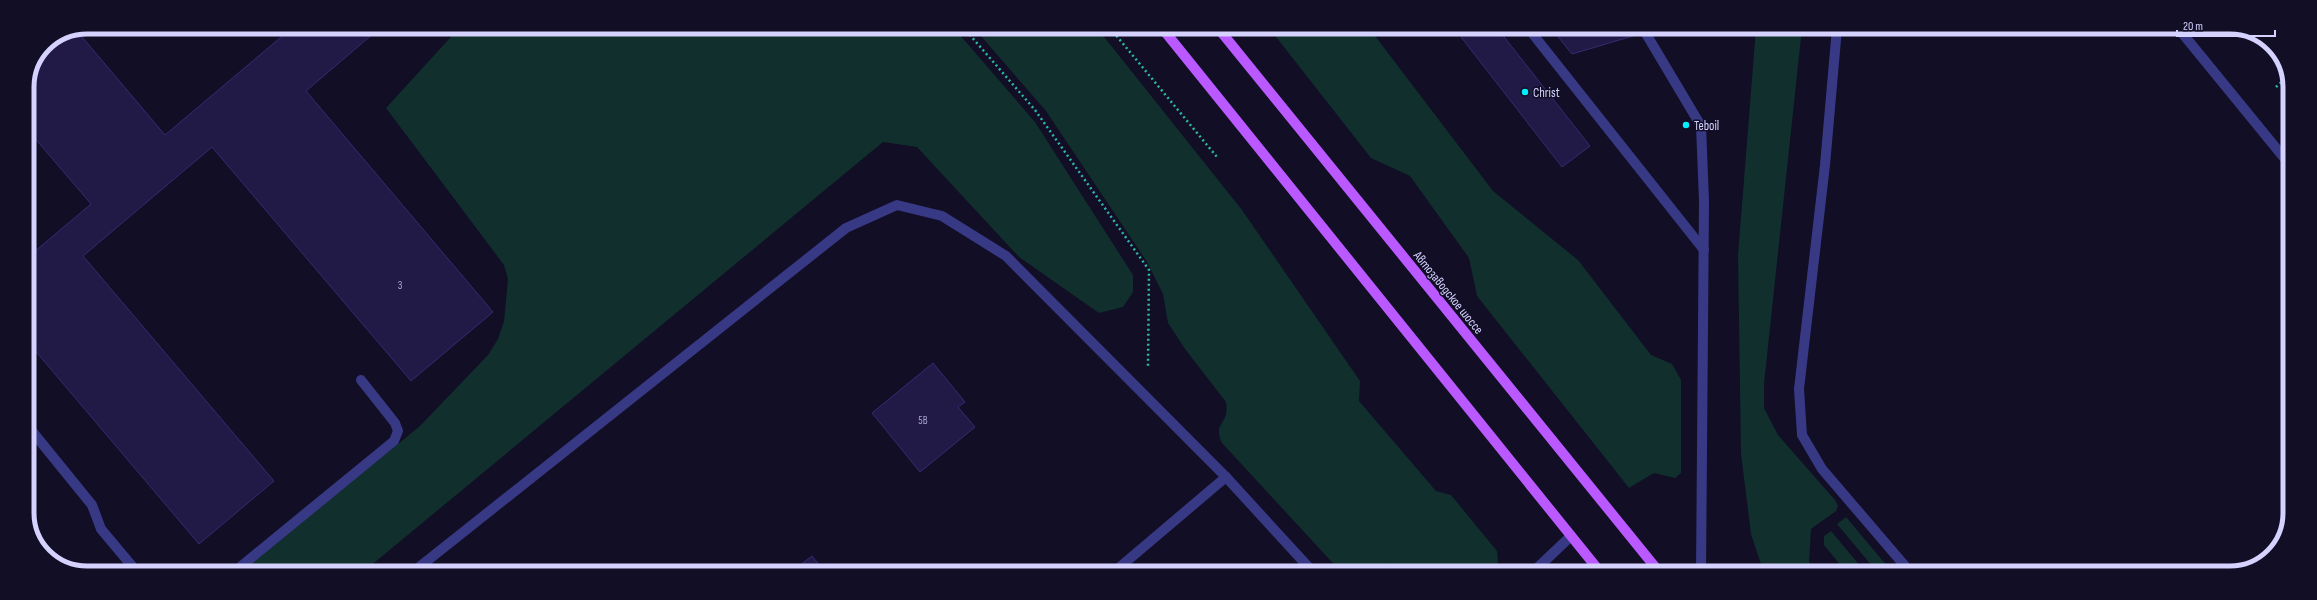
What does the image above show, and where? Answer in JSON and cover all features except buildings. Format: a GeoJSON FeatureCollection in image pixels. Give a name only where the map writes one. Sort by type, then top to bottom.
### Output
{"type":"FeatureCollection","features":[{"type":"Feature","properties":{"kind":"main road"},"geometry":{"type":"LineString","coordinates":[[1167,34],[1595,566]]}},
{"type":"Feature","properties":{"kind":"main road","name":"Автозаводское шоссе"},"geometry":{"type":"LineString","coordinates":[[1223,34],[1654,566]]}},
{"type":"Feature","properties":{"kind":"street"},"geometry":{"type":"LineString","coordinates":[[1533,34],[1704,250]]}},
{"type":"Feature","properties":{"kind":"street"},"geometry":{"type":"LineString","coordinates":[[1645,34],[1700,126],[1704,202],[1701,566]]}},
{"type":"Feature","properties":{"kind":"street"},"geometry":{"type":"LineString","coordinates":[[1836,34],[1825,165],[1799,389],[1802,435],[1822,469],[1905,566]]}},
{"type":"Feature","properties":{"kind":"street"},"geometry":{"type":"LineString","coordinates":[[2183,34],[2283,156]]}},
{"type":"Feature","properties":{"kind":"street"},"geometry":{"type":"LineString","coordinates":[[421,566],[846,228],[897,205],[942,216],[1006,256],[1226,477],[1308,566]]}},
{"type":"Feature","properties":{"kind":"street"},"geometry":{"type":"LineString","coordinates":[[241,566],[394,441],[398,431],[395,423],[361,380]]}},
{"type":"Feature","properties":{"kind":"street"},"geometry":{"type":"LineString","coordinates":[[34,434],[92,505],[101,529],[132,566]]}},
{"type":"Feature","properties":{"kind":"street"},"geometry":{"type":"LineString","coordinates":[[1121,566],[1226,477]]}},
{"type":"Feature","properties":{"kind":"street"},"geometry":{"type":"LineString","coordinates":[[1539,566],[1571,536]]}},
{"type":"Feature","properties":{"kind":"path"},"geometry":{"type":"LineString","coordinates":[[968,34],[1035,110],[1149,270],[1148,399]]}},
{"type":"Feature","properties":{"kind":"path"},"geometry":{"type":"LineString","coordinates":[[1115,34],[1217,157]]}},
{"type":"Feature","properties":{"kind":"path"},"geometry":{"type":"LineString","coordinates":[[2276,86],[2282,81]]}},
{"type":"Feature","properties":{"kind":"green space"},"geometry":{"type":"Polygon","coordinates":[[[454,34],[959,34],[1035,122],[1133,275],[1133,292],[1123,307],[1099,313],[1019,257],[917,147],[883,142],[370,566],[248,566],[420,426],[488,355],[498,339],[504,321],[508,279],[504,265],[386,108],[454,34]]]}},
{"type":"Feature","properties":{"kind":"green space"},"geometry":{"type":"Polygon","coordinates":[[[979,34],[1102,34],[1242,210],[1360,381],[1359,401],[1436,491],[1451,495],[1497,551],[1498,563],[1496,566],[1389,566],[1387,563],[1383,566],[1335,566],[1222,443],[1219,436],[1219,431],[1226,415],[1226,402],[1185,349],[1168,323],[1163,294],[1147,262],[1046,111],[979,34]]]}},
{"type":"Feature","properties":{"kind":"green space"},"geometry":{"type":"Polygon","coordinates":[[[1274,34],[1374,34],[1493,191],[1578,260],[1651,355],[1672,364],[1681,380],[1681,473],[1675,478],[1654,473],[1629,488],[1477,296],[1469,258],[1410,176],[1371,158],[1274,34]]]}},
{"type":"Feature","properties":{"kind":"green space"},"geometry":{"type":"Polygon","coordinates":[[[1756,34],[1801,34],[1764,384],[1764,408],[1778,435],[1835,500],[1838,506],[1836,511],[1811,529],[1809,562],[1813,566],[1762,566],[1751,534],[1741,454],[1738,255],[1756,34]]]}},
{"type":"Feature","properties":{"kind":"green space"},"geometry":{"type":"Polygon","coordinates":[[[1846,517],[1887,566],[1872,566],[1837,524],[1846,517]]]}},
{"type":"Feature","properties":{"kind":"green space"},"geometry":{"type":"Polygon","coordinates":[[[1831,531],[1860,566],[1841,566],[1824,545],[1824,536],[1831,531]]]}},
{"type":"Feature","properties":{"kind":"place","name":"Christ"},"geometry":{"type":"Point","coordinates":[1525,92]}},
{"type":"Feature","properties":{"kind":"place","name":"Teboil"},"geometry":{"type":"Point","coordinates":[1686,125]}}]}
